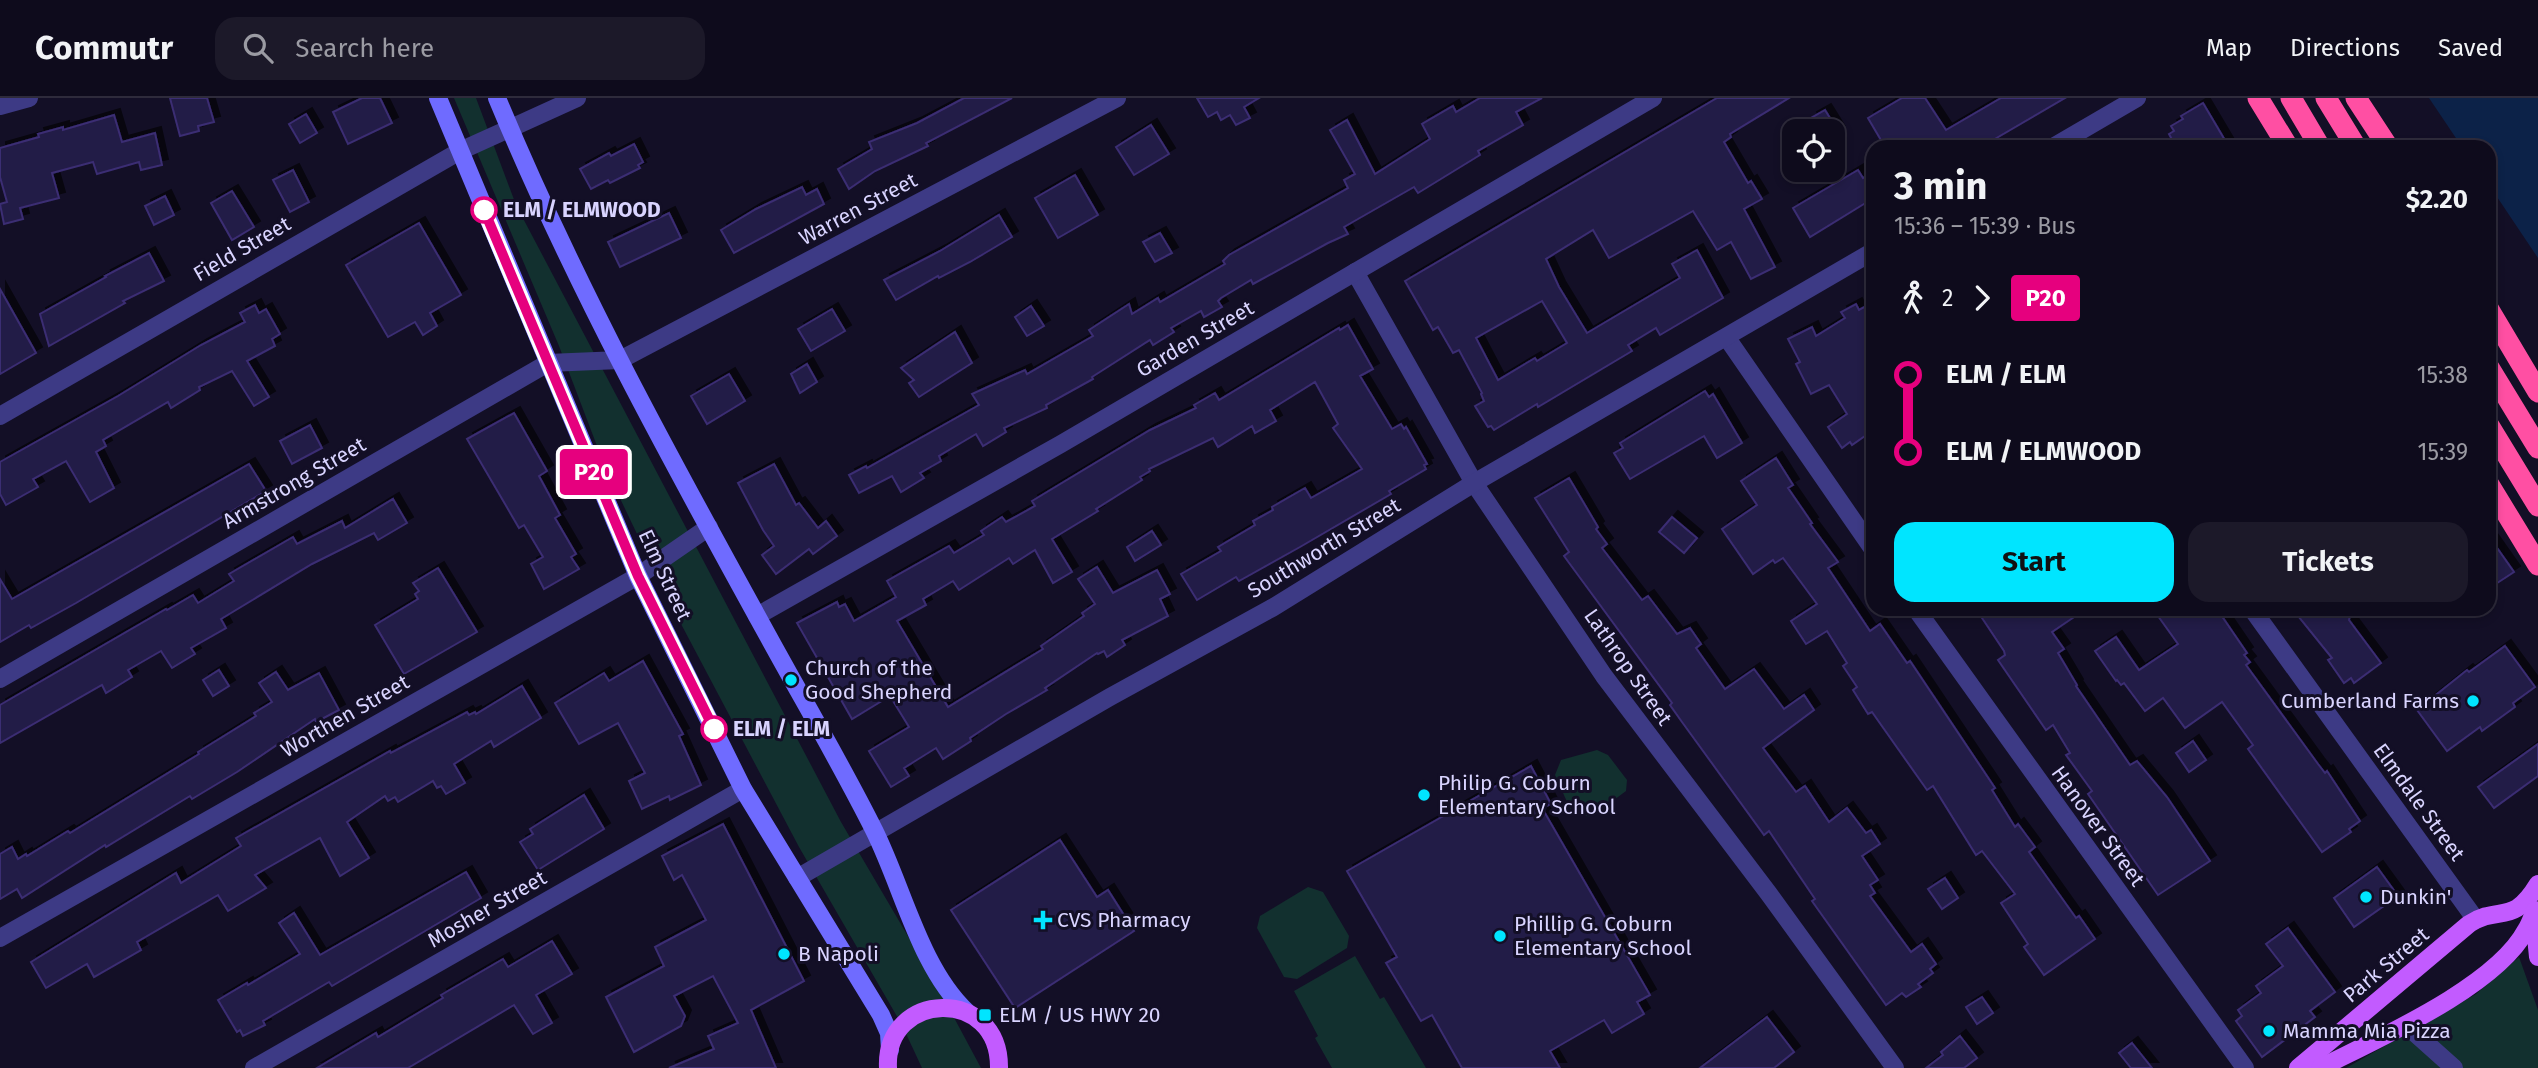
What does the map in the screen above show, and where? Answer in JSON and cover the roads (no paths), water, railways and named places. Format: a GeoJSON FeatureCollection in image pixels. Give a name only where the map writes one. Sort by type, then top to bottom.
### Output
{"type":"FeatureCollection","features":[{"type":"Feature","properties":{"kind":"highway"},"geometry":{"type":"LineString","coordinates":[[2258,98],[2284,140]]}},
{"type":"Feature","properties":{"kind":"highway"},"geometry":{"type":"LineString","coordinates":[[2291,98],[2316,140]]}},
{"type":"Feature","properties":{"kind":"highway"},"geometry":{"type":"LineString","coordinates":[[2326,98],[2352,140]]}},
{"type":"Feature","properties":{"kind":"highway"},"geometry":{"type":"LineString","coordinates":[[2357,98],[2384,140]]}},
{"type":"Feature","properties":{"kind":"highway"},"geometry":{"type":"LineString","coordinates":[[2496,321],[2538,392]]}},
{"type":"Feature","properties":{"kind":"highway"},"geometry":{"type":"LineString","coordinates":[[2496,379],[2538,448]]}},
{"type":"Feature","properties":{"kind":"highway"},"geometry":{"type":"LineString","coordinates":[[2496,437],[2538,506]]}},
{"type":"Feature","properties":{"kind":"highway"},"geometry":{"type":"LineString","coordinates":[[2496,496],[2538,565]]}},
{"type":"Feature","properties":{"kind":"main road","name":"Elm Street"},"geometry":{"type":"LineString","coordinates":[[438,98],[638,576],[743,789],[877,1007],[889,1032],[888,1063]]}},
{"type":"Feature","properties":{"kind":"main road"},"geometry":{"type":"LineString","coordinates":[[497,98],[552,226],[620,360],[875,832],[934,969],[951,997],[983,1023],[994,1037],[999,1068]]}},
{"type":"Feature","properties":{"kind":"main road","name":"Park Street"},"geometry":{"type":"LineString","coordinates":[[2298,1068],[2476,919],[2510,913],[2528,901],[2538,884]]}},
{"type":"Feature","properties":{"kind":"main road"},"geometry":{"type":"LineString","coordinates":[[2538,892],[2534,928],[2538,957]]}},
{"type":"Feature","properties":{"kind":"main road"},"geometry":{"type":"LineString","coordinates":[[2320,1068],[2406,1025],[2484,977],[2525,932],[2535,910]]}},
{"type":"Feature","properties":{"kind":"main road"},"geometry":{"type":"LineString","coordinates":[[888,1063],[893,1041],[902,1025],[916,1015],[932,1008],[949,1007],[967,1012]]}},
{"type":"Feature","properties":{"kind":"street"},"geometry":{"type":"LineString","coordinates":[[0,106],[29,98]]}},
{"type":"Feature","properties":{"kind":"street","name":"Field Street"},"geometry":{"type":"LineString","coordinates":[[0,416],[460,151],[577,98]]}},
{"type":"Feature","properties":{"kind":"street","name":"Warren Street"},"geometry":{"type":"LineString","coordinates":[[620,360],[1117,98]]}},
{"type":"Feature","properties":{"kind":"street","name":"Garden Street"},"geometry":{"type":"LineString","coordinates":[[757,617],[1061,444],[1653,98]]}},
{"type":"Feature","properties":{"kind":"street"},"geometry":{"type":"LineString","coordinates":[[2065,140],[2137,98]]}},
{"type":"Feature","properties":{"kind":"street","name":"Southworth Street"},"geometry":{"type":"LineString","coordinates":[[797,878],[1110,697],[1272,607],[1474,483],[1866,256]]}},
{"type":"Feature","properties":{"kind":"street","name":"Lathrop Street"},"geometry":{"type":"LineString","coordinates":[[1355,272],[1474,483],[1604,676],[1895,1068]]}},
{"type":"Feature","properties":{"kind":"street"},"geometry":{"type":"LineString","coordinates":[[1727,338],[1866,539]]}},
{"type":"Feature","properties":{"kind":"street","name":"Armstrong Street"},"geometry":{"type":"LineString","coordinates":[[0,678],[548,363],[620,360]]}},
{"type":"Feature","properties":{"kind":"street","name":"Worthen Street"},"geometry":{"type":"LineString","coordinates":[[0,938],[638,576],[709,527]]}},
{"type":"Feature","properties":{"kind":"street","name":"Hanover Street"},"geometry":{"type":"LineString","coordinates":[[1921,616],[2245,1068]]}},
{"type":"Feature","properties":{"kind":"street","name":"Elmdale Street"},"geometry":{"type":"LineString","coordinates":[[2257,616],[2476,919]]}},
{"type":"Feature","properties":{"kind":"street","name":"Mosher Street"},"geometry":{"type":"LineString","coordinates":[[254,1068],[743,789]]}},
{"type":"Feature","properties":{"kind":"street"},"geometry":{"type":"LineString","coordinates":[[2406,1025],[2454,1068]]}},
{"type":"Feature","properties":{"kind":"water"},"geometry":{"type":"Polygon","coordinates":[[[2429,98],[2538,98],[2538,258],[2496,195],[2496,140],[2457,140],[2429,98]]]}},
{"type":"Feature","properties":{"kind":"place","name":"ELM / ELMWOOD"},"geometry":{"type":"Point","coordinates":[484,210]}},
{"type":"Feature","properties":{"kind":"place","name":"Church of the Good Shepherd"},"geometry":{"type":"Point","coordinates":[791,680]}},
{"type":"Feature","properties":{"kind":"place","name":"Cumberland Farms"},"geometry":{"type":"Point","coordinates":[2473,701]}},
{"type":"Feature","properties":{"kind":"place","name":"ELM / ELM"},"geometry":{"type":"Point","coordinates":[714,729]}},
{"type":"Feature","properties":{"kind":"place","name":"Philip G. Coburn Elementary School"},"geometry":{"type":"Point","coordinates":[1424,795]}},
{"type":"Feature","properties":{"kind":"place","name":"Dunkin'"},"geometry":{"type":"Point","coordinates":[2366,897]}},
{"type":"Feature","properties":{"kind":"place","name":"CVS Pharmacy"},"geometry":{"type":"Point","coordinates":[1043,920]}},
{"type":"Feature","properties":{"kind":"place","name":"Phillip G. Coburn Elementary School"},"geometry":{"type":"Point","coordinates":[1500,936]}},
{"type":"Feature","properties":{"kind":"place","name":"B Napoli"},"geometry":{"type":"Point","coordinates":[784,954]}},
{"type":"Feature","properties":{"kind":"place","name":"ELM / US HWY 20"},"geometry":{"type":"Point","coordinates":[985,1015]}},
{"type":"Feature","properties":{"kind":"place","name":"Mamma Mia Pizza"},"geometry":{"type":"Point","coordinates":[2269,1031]}}]}
